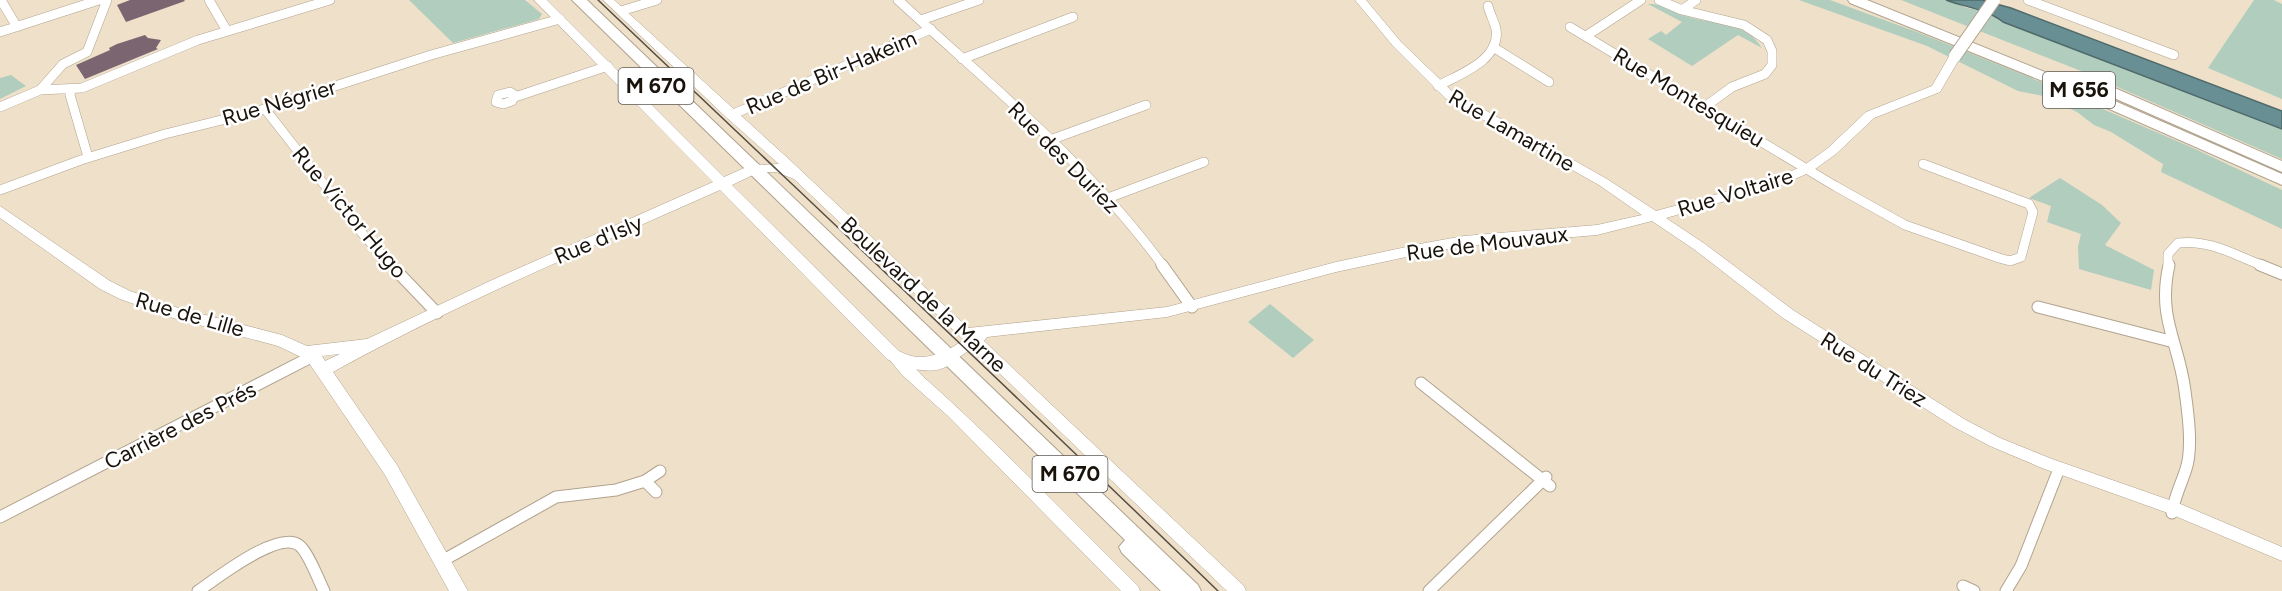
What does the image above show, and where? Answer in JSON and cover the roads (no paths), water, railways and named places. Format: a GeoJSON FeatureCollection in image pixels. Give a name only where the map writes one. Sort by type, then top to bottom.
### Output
{"type":"FeatureCollection","features":[{"type":"Feature","properties":{"kind":"main road","name":"Boulevard de la Marne"},"geometry":{"type":"LineString","coordinates":[[540,0],[608,66],[737,173],[944,359],[1191,591]]}},
{"type":"Feature","properties":{"kind":"main road","name":"Boulevard de la Marne"},"geometry":{"type":"LineString","coordinates":[[567,0],[737,173]]}},
{"type":"Feature","properties":{"kind":"main road","name":"Boulevard de la Marne"},"geometry":{"type":"LineString","coordinates":[[579,0],[737,173],[751,213],[893,355]]}},
{"type":"Feature","properties":{"kind":"main road"},"geometry":{"type":"LineString","coordinates":[[1847,0],[1877,4]]}},
{"type":"Feature","properties":{"kind":"main road","name":"M 656"},"geometry":{"type":"LineString","coordinates":[[1855,0],[1877,4],[2085,81],[2282,167]]}},
{"type":"Feature","properties":{"kind":"main road","name":"M 656"},"geometry":{"type":"LineString","coordinates":[[1877,4],[2282,180]]}},
{"type":"Feature","properties":{"kind":"main road","name":"Rue d'Isly"},"geometry":{"type":"LineString","coordinates":[[323,370],[378,340],[737,173]]}},
{"type":"Feature","properties":{"kind":"main road","name":"Rue de Lille"},"geometry":{"type":"LineString","coordinates":[[0,210],[105,285],[125,295],[173,312],[261,334],[310,354]]}},
{"type":"Feature","properties":{"kind":"main road","name":"Rue d'Isly"},"geometry":{"type":"LineString","coordinates":[[310,354],[378,340]]}},
{"type":"Feature","properties":{"kind":"main road"},"geometry":{"type":"LineString","coordinates":[[310,354],[363,428],[410,500],[459,591]]}},
{"type":"Feature","properties":{"kind":"main road"},"geometry":{"type":"LineString","coordinates":[[893,355],[917,366],[944,359]]}},
{"type":"Feature","properties":{"kind":"main road","name":"Boulevard de la Marne"},"geometry":{"type":"LineString","coordinates":[[944,359],[1174,591]]}},
{"type":"Feature","properties":{"kind":"main road"},"geometry":{"type":"LineString","coordinates":[[441,561],[450,591]]}},
{"type":"Feature","properties":{"kind":"street"},"geometry":{"type":"LineString","coordinates":[[1,0],[17,27]]}},
{"type":"Feature","properties":{"kind":"street"},"geometry":{"type":"LineString","coordinates":[[0,32],[99,0]]}},
{"type":"Feature","properties":{"kind":"street"},"geometry":{"type":"LineString","coordinates":[[40,90],[63,64],[89,50],[106,0]]}},
{"type":"Feature","properties":{"kind":"street"},"geometry":{"type":"LineString","coordinates":[[210,0],[227,31]]}},
{"type":"Feature","properties":{"kind":"street"},"geometry":{"type":"LineString","coordinates":[[0,107],[40,90],[71,90],[88,86],[189,43],[330,0]]}},
{"type":"Feature","properties":{"kind":"street","name":"Boulevard de la Marne"},"geometry":{"type":"LineString","coordinates":[[608,0],[788,165],[1238,591]]}},
{"type":"Feature","properties":{"kind":"street"},"geometry":{"type":"LineString","coordinates":[[621,12],[657,0]]}},
{"type":"Feature","properties":{"kind":"street","name":"Rue des Duriez"},"geometry":{"type":"LineString","coordinates":[[898,0],[1050,140],[1108,198],[1139,233],[1192,307]]}},
{"type":"Feature","properties":{"kind":"street"},"geometry":{"type":"LineString","coordinates":[[921,20],[979,0]]}},
{"type":"Feature","properties":{"kind":"street","name":"Rue Lamartine"},"geometry":{"type":"LineString","coordinates":[[1360,0],[1388,35],[1437,86],[1467,106],[1590,175],[1655,217]]}},
{"type":"Feature","properties":{"kind":"street"},"geometry":{"type":"LineString","coordinates":[[1586,36],[1641,0]]}},
{"type":"Feature","properties":{"kind":"street"},"geometry":{"type":"LineString","coordinates":[[1659,0],[1682,10],[1727,18],[1745,25],[1765,40],[1773,55],[1772,65],[1765,74],[1732,87],[1706,106]]}},
{"type":"Feature","properties":{"kind":"street"},"geometry":{"type":"LineString","coordinates":[[1682,10],[1696,0]]}},
{"type":"Feature","properties":{"kind":"street","name":"Rue Voltaire"},"geometry":{"type":"LineString","coordinates":[[1655,217],[1777,182],[1807,169],[1832,151],[1870,115],[1936,88],[1954,56],[1994,0]]}},
{"type":"Feature","properties":{"kind":"street"},"geometry":{"type":"LineString","coordinates":[[2028,0],[2174,54]]}},
{"type":"Feature","properties":{"kind":"street"},"geometry":{"type":"LineString","coordinates":[[1437,86],[1484,59],[1493,47],[1496,29],[1488,6]]}},
{"type":"Feature","properties":{"kind":"street"},"geometry":{"type":"LineString","coordinates":[[962,59],[1073,17]]}},
{"type":"Feature","properties":{"kind":"street","name":"Rue Négrier"},"geometry":{"type":"LineString","coordinates":[[0,190],[88,158],[174,131],[265,109],[431,55],[560,19]]}},
{"type":"Feature","properties":{"kind":"street","name":"Rue Montesquieu"},"geometry":{"type":"LineString","coordinates":[[1570,27],[1706,106],[1807,169],[1914,230],[2005,260],[2015,260],[2021,256],[2033,212],[2029,204],[1923,165]]}},
{"type":"Feature","properties":{"kind":"street","name":"Rue de Bir-Hakeim"},"geometry":{"type":"LineString","coordinates":[[731,115],[931,29]]}},
{"type":"Feature","properties":{"kind":"street"},"geometry":{"type":"LineString","coordinates":[[1493,47],[1549,82]]}},
{"type":"Feature","properties":{"kind":"street"},"geometry":{"type":"LineString","coordinates":[[515,97],[608,66]]}},
{"type":"Feature","properties":{"kind":"street"},"geometry":{"type":"LineString","coordinates":[[71,90],[70,95],[88,158]]}},
{"type":"Feature","properties":{"kind":"street"},"geometry":{"type":"LineString","coordinates":[[1050,140],[1146,105]]}},
{"type":"Feature","properties":{"kind":"street","name":"Rue Victor Hugo"},"geometry":{"type":"LineString","coordinates":[[265,109],[366,238],[437,312]]}},
{"type":"Feature","properties":{"kind":"street"},"geometry":{"type":"LineString","coordinates":[[1108,198],[1204,162]]}},
{"type":"Feature","properties":{"kind":"street","name":"Rue d'Isly"},"geometry":{"type":"LineString","coordinates":[[737,173],[766,167],[784,169],[815,193]]}},
{"type":"Feature","properties":{"kind":"street","name":"Rue de Mouvaux"},"geometry":{"type":"LineString","coordinates":[[970,337],[1167,312],[1320,271],[1451,243],[1597,230],[1655,217]]}},
{"type":"Feature","properties":{"kind":"street","name":"Rue du Triez"},"geometry":{"type":"LineString","coordinates":[[1655,217],[1700,247],[1788,314],[1959,423],[1995,442],[2059,469],[2282,554]]}},
{"type":"Feature","properties":{"kind":"street"},"geometry":{"type":"LineString","coordinates":[[2173,511],[2176,492],[2187,468],[2189,432],[2185,388],[2178,358],[2170,340],[2165,313],[2164,286],[2169,264],[2168,254],[2178,243],[2189,241],[2207,243],[2282,274]]}},
{"type":"Feature","properties":{"kind":"street"},"geometry":{"type":"LineString","coordinates":[[2038,307],[2170,340]]}},
{"type":"Feature","properties":{"kind":"street"},"geometry":{"type":"LineString","coordinates":[[944,359],[970,337]]}},
{"type":"Feature","properties":{"kind":"street","name":"Carrière des Prés"},"geometry":{"type":"LineString","coordinates":[[0,517],[310,354]]}},
{"type":"Feature","properties":{"kind":"street","name":"Boulevard de la Marne"},"geometry":{"type":"LineString","coordinates":[[893,355],[1132,591]]}},
{"type":"Feature","properties":{"kind":"street"},"geometry":{"type":"LineString","coordinates":[[1421,383],[1546,481],[1429,591]]}},
{"type":"Feature","properties":{"kind":"street"},"geometry":{"type":"LineString","coordinates":[[2006,591],[2021,566],[2059,469]]}},
{"type":"Feature","properties":{"kind":"street"},"geometry":{"type":"LineString","coordinates":[[441,561],[556,497],[616,490],[645,481],[660,471]]}},
{"type":"Feature","properties":{"kind":"street"},"geometry":{"type":"LineString","coordinates":[[645,481],[656,492]]}},
{"type":"Feature","properties":{"kind":"street","name":"Rue du Triez"},"geometry":{"type":"LineString","coordinates":[[2173,511],[2282,562]]}},
{"type":"Feature","properties":{"kind":"street"},"geometry":{"type":"LineString","coordinates":[[198,591],[274,544],[291,542],[298,543],[302,548],[324,591]]}},
{"type":"Feature","properties":{"kind":"water"},"geometry":{"type":"Polygon","coordinates":[[[1946,0],[1982,0],[2011,8],[2282,111],[2282,129],[2003,22],[1983,11],[1946,0]]]}},
{"type":"Feature","properties":{"kind":"tram line"},"geometry":{"type":"LineString","coordinates":[[598,0],[1218,591]]}}]}
